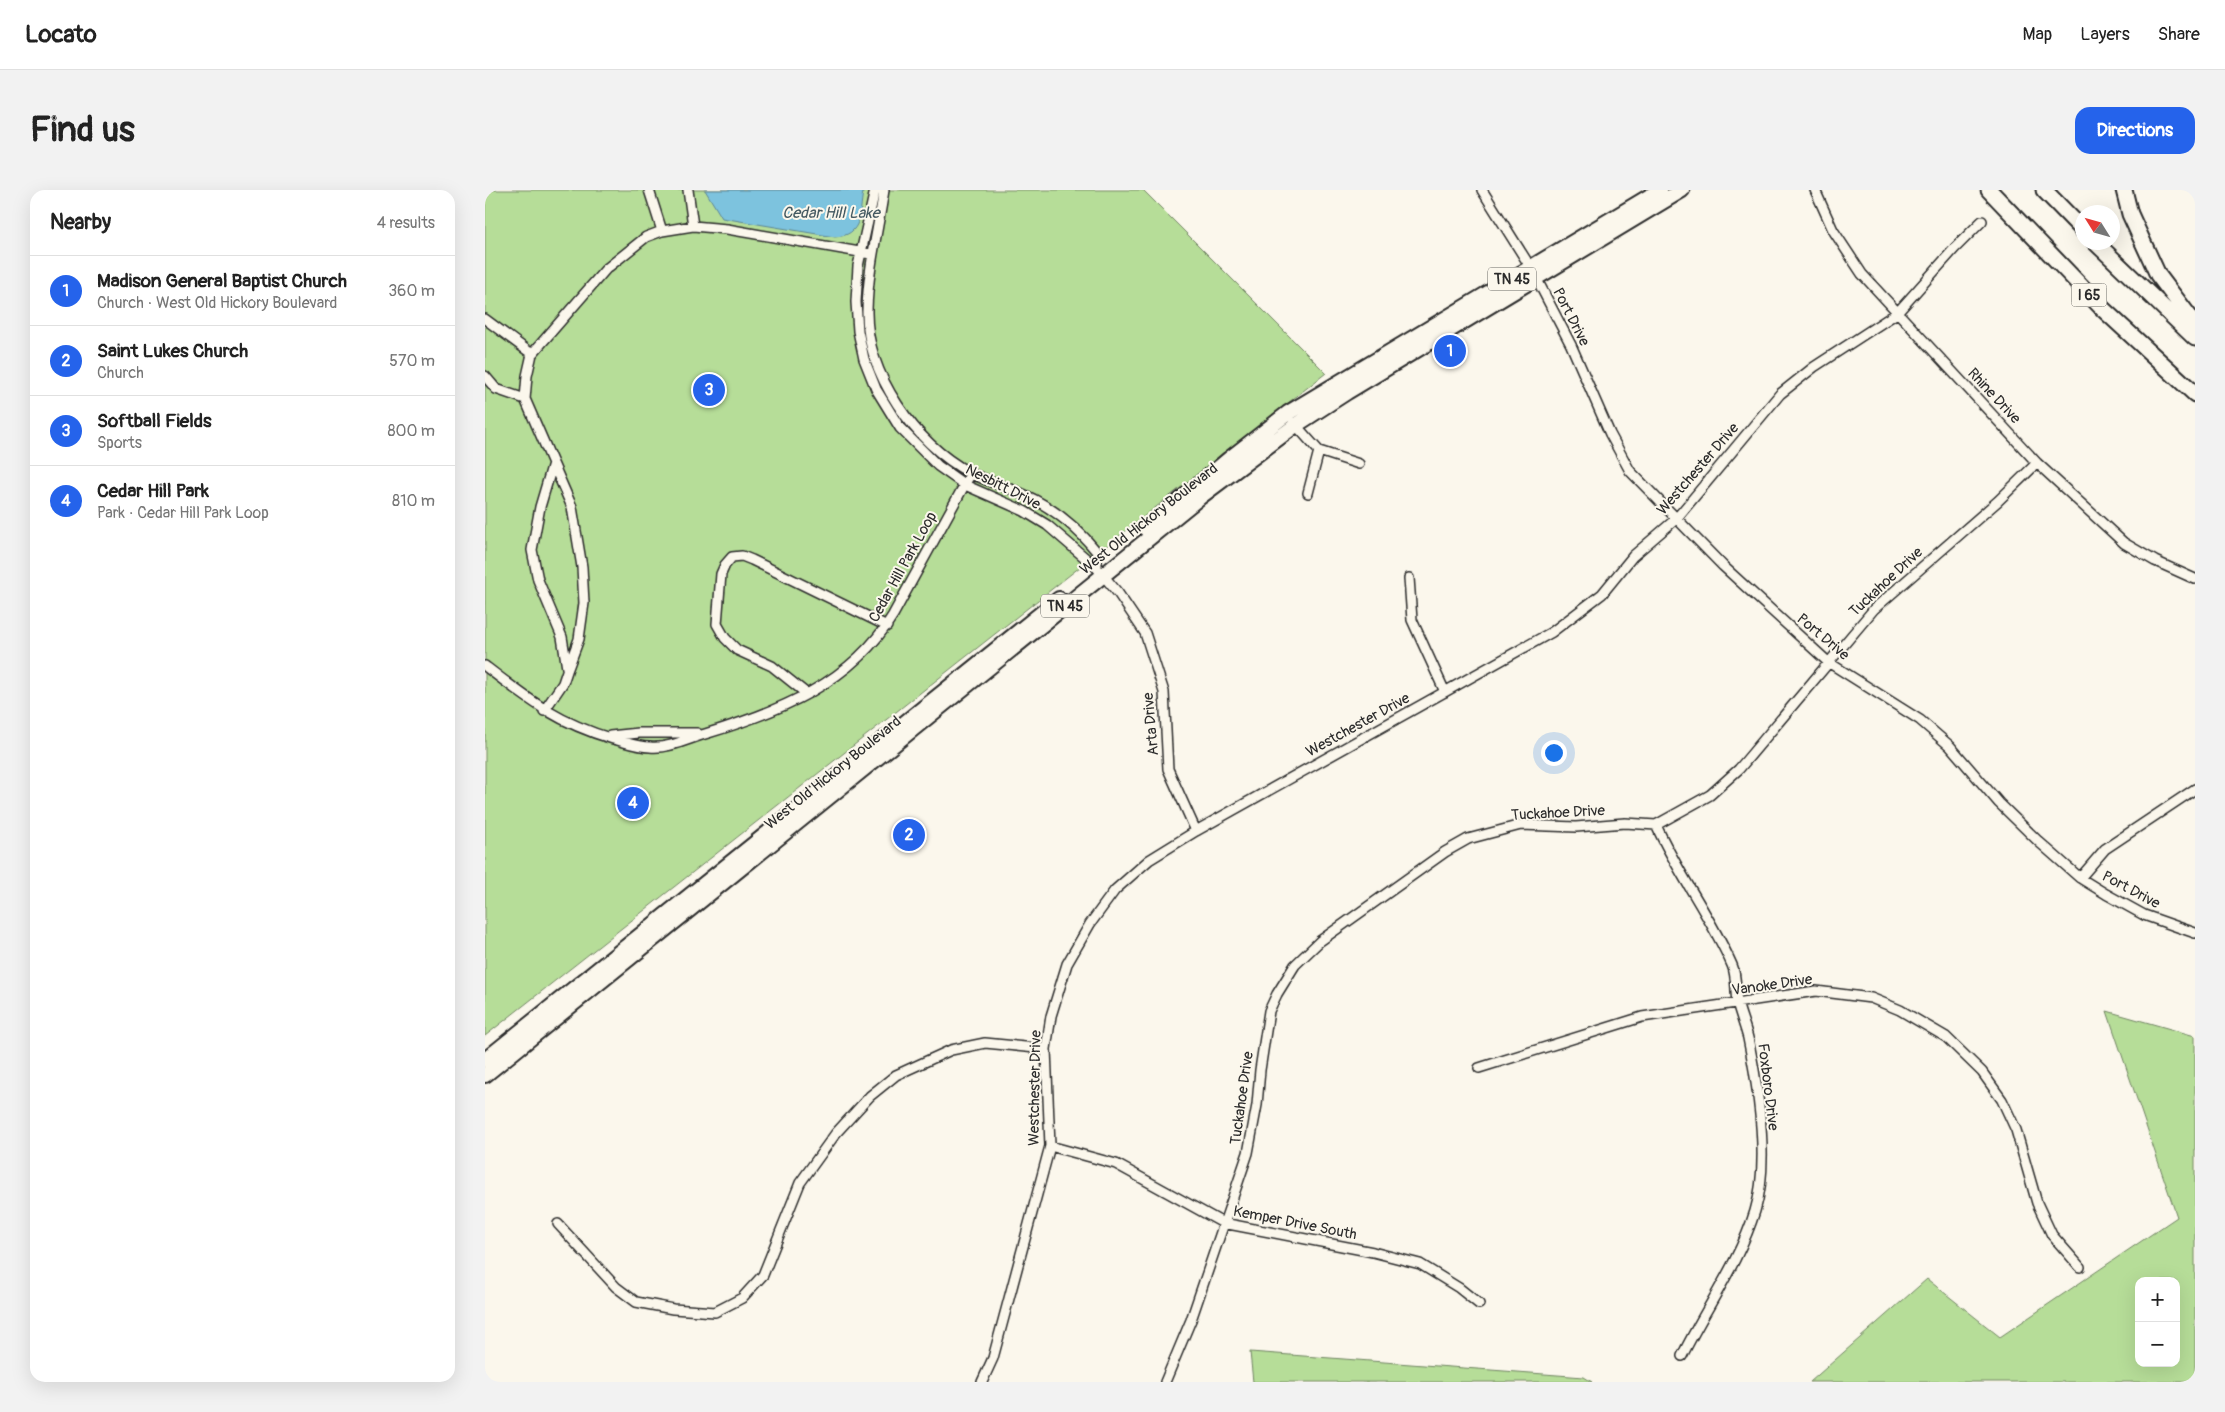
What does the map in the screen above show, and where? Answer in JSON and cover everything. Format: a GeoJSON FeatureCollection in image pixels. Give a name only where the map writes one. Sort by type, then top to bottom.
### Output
{"type":"FeatureCollection","features":[{"type":"Feature","properties":{"kind":"highway","name":"I 65"},"geometry":{"type":"LineString","coordinates":[[1989,190],[2104,310],[2195,394]]}},
{"type":"Feature","properties":{"kind":"highway"},"geometry":{"type":"LineString","coordinates":[[2044,190],[2075,222]]}},
{"type":"Feature","properties":{"kind":"highway"},"geometry":{"type":"LineString","coordinates":[[2124,190],[2130,214],[2158,275],[2195,324]]}},
{"type":"Feature","properties":{"kind":"highway","name":"I 65"},"geometry":{"type":"LineString","coordinates":[[2103,250],[2164,311],[2195,338]]}},
{"type":"Feature","properties":{"kind":"main road","name":"West Old Hickory Boulevard"},"geometry":{"type":"LineString","coordinates":[[485,1060],[1101,571],[1296,425],[1660,190]]}},
{"type":"Feature","properties":{"kind":"main road","name":"West Old Hickory Boulevard"},"geometry":{"type":"LineString","coordinates":[[485,1075],[1101,571],[1288,413],[1682,190]]}},
{"type":"Feature","properties":{"kind":"street"},"geometry":{"type":"LineString","coordinates":[[649,190],[662,231]]}},
{"type":"Feature","properties":{"kind":"street"},"geometry":{"type":"LineString","coordinates":[[687,190],[693,226]]}},
{"type":"Feature","properties":{"kind":"street","name":"Nesbitt Drive"},"geometry":{"type":"LineString","coordinates":[[875,190],[860,252],[856,302],[858,330],[864,359],[888,411],[912,442],[938,466],[965,485],[1036,518],[1058,534],[1101,571]]}},
{"type":"Feature","properties":{"kind":"street","name":"Nesbitt Drive"},"geometry":{"type":"LineString","coordinates":[[884,190],[871,254],[867,311],[876,357],[897,402],[918,430],[937,448],[971,473],[1031,498],[1060,516],[1079,532],[1097,552],[1101,571]]}},
{"type":"Feature","properties":{"kind":"street","name":"Port Drive"},"geometry":{"type":"LineString","coordinates":[[1482,190],[1533,273],[1571,345],[1610,434],[1630,471],[1723,566],[1827,662],[1920,720],[1950,746],[1999,803],[2080,878],[2144,915],[2195,934]]}},
{"type":"Feature","properties":{"kind":"street","name":"Rhine Drive"},"geometry":{"type":"LineString","coordinates":[[1815,190],[1833,230],[1862,274],[2037,462],[2124,543],[2155,561],[2195,579]]}},
{"type":"Feature","properties":{"kind":"street","name":"Westchester Drive"},"geometry":{"type":"LineString","coordinates":[[982,1382],[993,1358],[1049,1146],[1046,1049],[1051,1016],[1067,964],[1090,924],[1115,890],[1149,860],[1196,831],[1552,632],[1570,620],[1602,594],[1633,556],[1676,519],[1780,394],[1814,367],[1897,313],[1955,248],[1982,221]]}},
{"type":"Feature","properties":{"kind":"street"},"geometry":{"type":"LineString","coordinates":[[543,711],[563,684],[579,639],[583,620],[582,567],[571,508],[525,399],[527,376],[532,354],[606,269],[646,238],[662,231],[693,226],[727,229],[871,254]]}},
{"type":"Feature","properties":{"kind":"street"},"geometry":{"type":"LineString","coordinates":[[485,318],[532,354]]}},
{"type":"Feature","properties":{"kind":"street"},"geometry":{"type":"LineString","coordinates":[[485,376],[497,388],[525,399]]}},
{"type":"Feature","properties":{"kind":"street"},"geometry":{"type":"LineString","coordinates":[[1288,413],[1296,425],[1319,450],[1359,464]]}},
{"type":"Feature","properties":{"kind":"street"},"geometry":{"type":"LineString","coordinates":[[1309,493],[1319,450]]}},
{"type":"Feature","properties":{"kind":"street","name":"Tuckahoe Drive"},"geometry":{"type":"LineString","coordinates":[[1165,1382],[1191,1320],[1248,1153],[1257,1105],[1269,1011],[1295,965],[1319,941],[1437,858],[1468,839],[1521,826],[1576,827],[1625,822],[1656,825],[1710,795],[1739,770],[1827,662],[1874,609],[1997,501],[2037,462]]}},
{"type":"Feature","properties":{"kind":"street"},"geometry":{"type":"LineString","coordinates":[[553,463],[540,507],[532,550],[534,566],[562,638],[567,671]]}},
{"type":"Feature","properties":{"kind":"street","name":"Cedar Hill Park Loop"},"geometry":{"type":"LineString","coordinates":[[486,671],[543,711],[579,728],[650,748],[668,745],[762,715],[826,684],[849,667],[870,646],[887,626],[971,473]]}},
{"type":"Feature","properties":{"kind":"street"},"geometry":{"type":"LineString","coordinates":[[807,694],[772,666],[737,650],[725,638],[717,624],[721,574],[725,565],[732,557],[742,556],[752,560],[887,626]]}},
{"type":"Feature","properties":{"kind":"street","name":"Arta Drive"},"geometry":{"type":"LineString","coordinates":[[1101,571],[1145,632],[1164,692],[1168,769],[1196,831]]}},
{"type":"Feature","properties":{"kind":"street"},"geometry":{"type":"LineString","coordinates":[[1409,578],[1412,620],[1445,692]]}},
{"type":"Feature","properties":{"kind":"street","name":"Cedar Hill Park Loop"},"geometry":{"type":"LineString","coordinates":[[605,736],[714,731]]}},
{"type":"Feature","properties":{"kind":"street"},"geometry":{"type":"LineString","coordinates":[[2080,878],[2105,849],[2195,789]]}},
{"type":"Feature","properties":{"kind":"street","name":"Foxboro Drive"},"geometry":{"type":"LineString","coordinates":[[1656,825],[1672,860],[1721,942],[1733,967],[1737,1003],[1748,1036],[1756,1087],[1762,1154],[1756,1210],[1741,1252],[1695,1329],[1682,1356]]}},
{"type":"Feature","properties":{"kind":"street","name":"Vanoke Drive"},"geometry":{"type":"LineString","coordinates":[[1479,1068],[1643,1017],[1816,991],[1871,998],[1908,1015],[1947,1037],[1982,1072],[2002,1100],[2016,1130],[2038,1205],[2052,1235],[2080,1267]]}},
{"type":"Feature","properties":{"kind":"street"},"geometry":{"type":"LineString","coordinates":[[558,1224],[616,1287],[636,1302],[673,1309],[715,1312],[742,1298],[763,1275],[800,1183],[836,1133],[871,1096],[896,1075],[951,1050],[985,1043],[1046,1049]]}},
{"type":"Feature","properties":{"kind":"street","name":"Kemper Drive South"},"geometry":{"type":"LineString","coordinates":[[1049,1146],[1116,1164],[1223,1223],[1373,1252],[1420,1264],[1459,1288],[1479,1304]]}},
{"type":"Feature","properties":{"kind":"green space"},"geometry":{"type":"Polygon","coordinates":[[[485,190],[1143,190],[1326,373],[485,1036],[485,190]]]}},
{"type":"Feature","properties":{"kind":"green space"},"geometry":{"type":"Polygon","coordinates":[[[2107,1011],[2195,1036],[2195,1382],[1810,1382],[1927,1279],[2000,1337],[2177,1217],[2107,1011]]]}},
{"type":"Feature","properties":{"kind":"green space"},"geometry":{"type":"Polygon","coordinates":[[[1250,1352],[1584,1377],[1592,1382],[1253,1382],[1250,1352]]]}},
{"type":"Feature","properties":{"kind":"water","name":"Cedar Hill Lake"},"geometry":{"type":"Polygon","coordinates":[[[705,190],[863,190],[863,192],[860,215],[855,228],[851,232],[835,237],[722,218],[705,190]]]}},
{"type":"Feature","properties":{"kind":"place","name":"Madison General Baptist Church"},"geometry":{"type":"Point","coordinates":[1450,351]}},
{"type":"Feature","properties":{"kind":"place","name":"Softball Fields"},"geometry":{"type":"Point","coordinates":[709,390]}},
{"type":"Feature","properties":{"kind":"place","name":"Cedar Hill Park"},"geometry":{"type":"Point","coordinates":[633,803]}},
{"type":"Feature","properties":{"kind":"place","name":"Saint Lukes Church"},"geometry":{"type":"Point","coordinates":[909,835]}}]}
